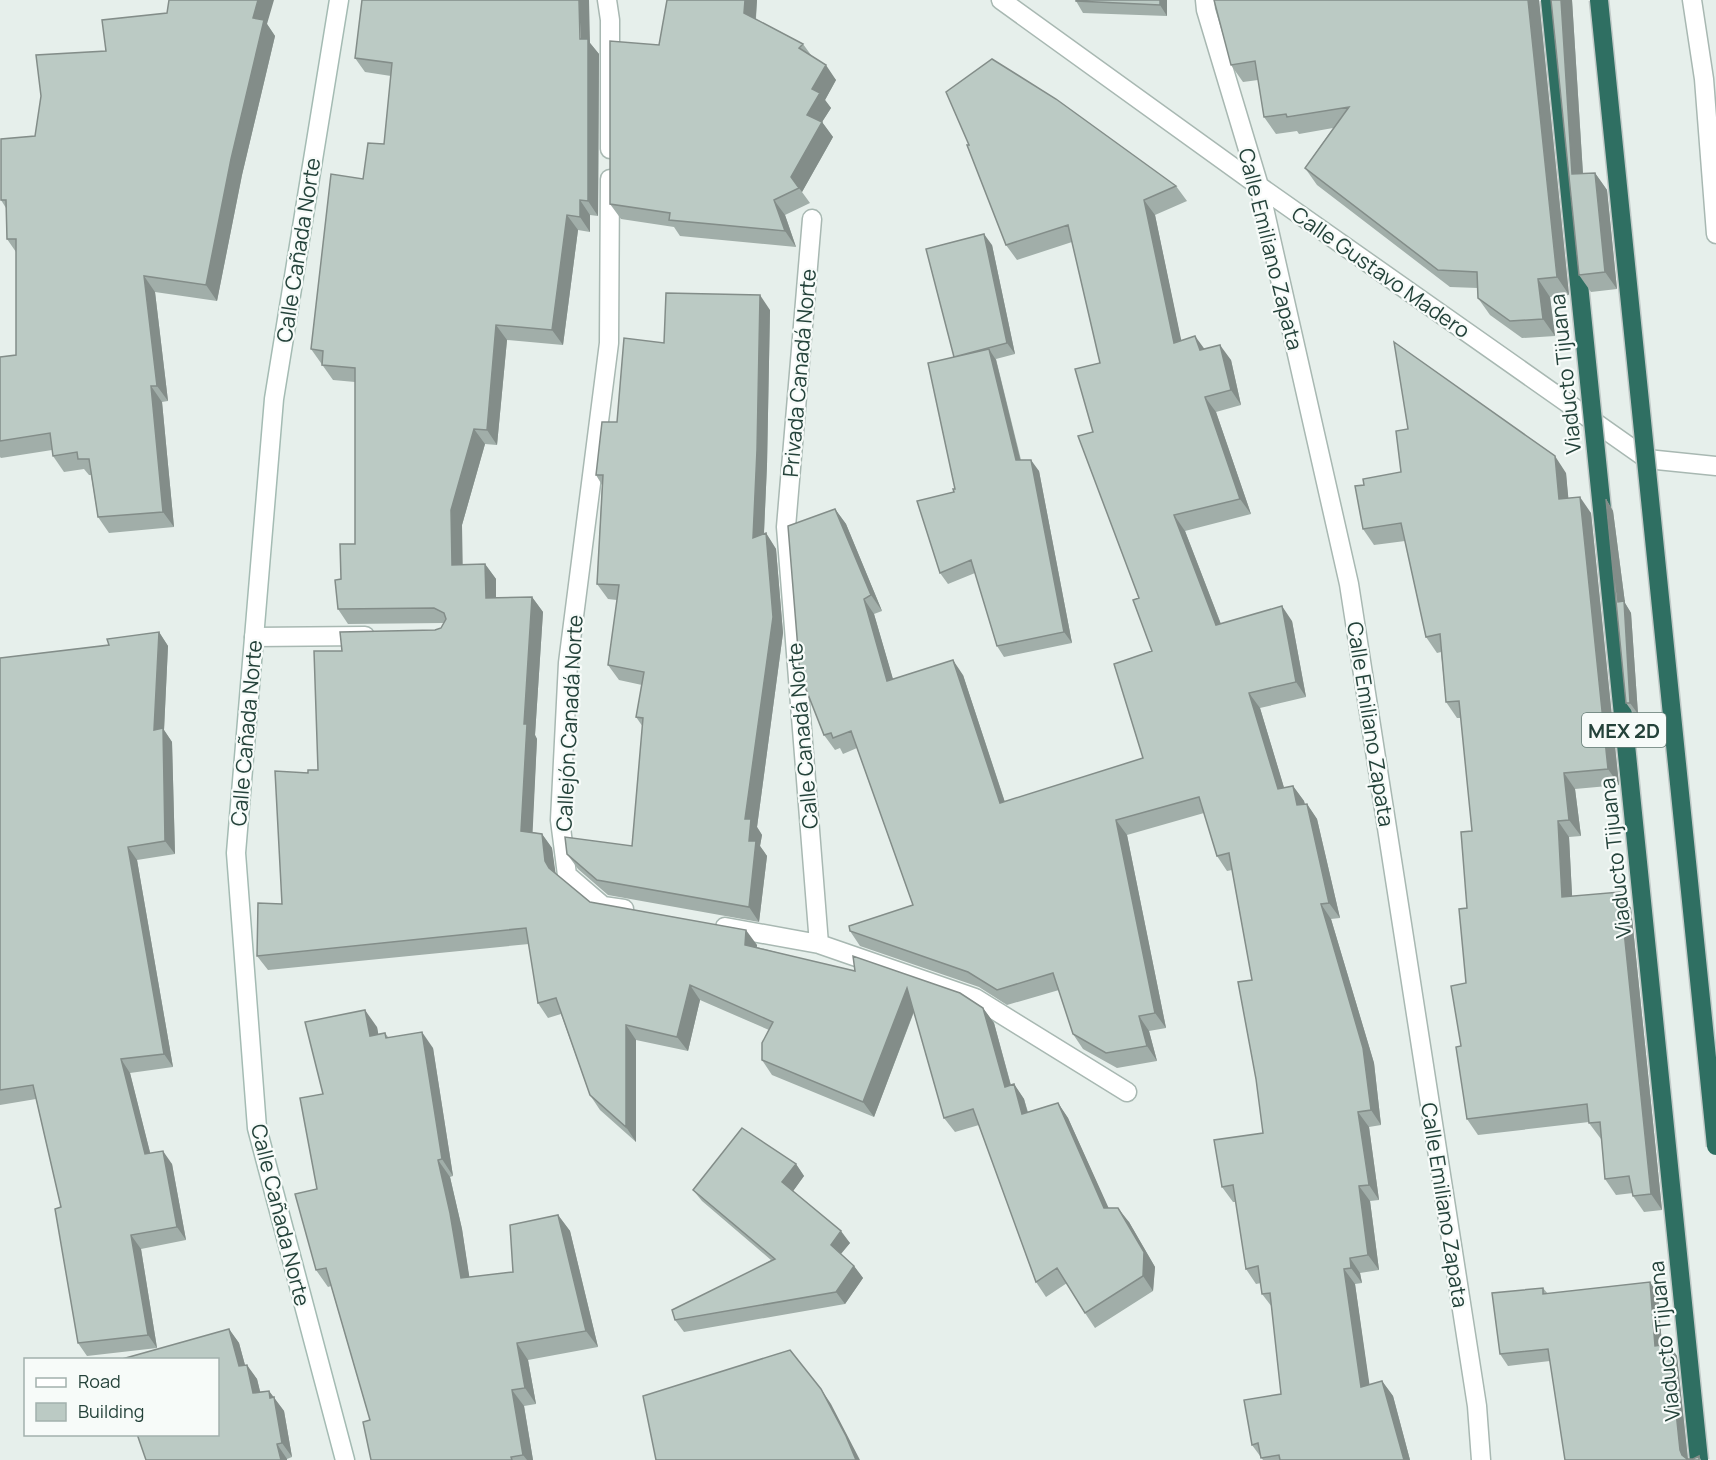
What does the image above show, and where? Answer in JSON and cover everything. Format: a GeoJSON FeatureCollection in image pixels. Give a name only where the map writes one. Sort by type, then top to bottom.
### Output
{"type":"FeatureCollection","features":[{"type":"Feature","properties":{"kind":"highway","name":"Viaducto Tijuana"},"geometry":{"type":"LineString","coordinates":[[1550,0],[1699,1460]]}},
{"type":"Feature","properties":{"kind":"highway","name":"MEX 2D"},"geometry":{"type":"LineString","coordinates":[[1599,0],[1716,1146]]}},
{"type":"Feature","properties":{"kind":"street","name":"Calle Cañada Norte"},"geometry":{"type":"LineString","coordinates":[[339,0],[274,399],[236,853],[257,1128],[345,1460]]}},
{"type":"Feature","properties":{"kind":"street","name":"Callejón Canadá Norte"},"geometry":{"type":"LineString","coordinates":[[607,0],[610,20],[609,343],[568,663],[560,820],[567,875],[603,906],[637,912]]}},
{"type":"Feature","properties":{"kind":"street","name":"Calle Gustavo Madero"},"geometry":{"type":"LineString","coordinates":[[1001,0],[1259,186],[1647,459],[1716,466]]}},
{"type":"Feature","properties":{"kind":"street","name":"Calle Emiliano Zapata"},"geometry":{"type":"LineString","coordinates":[[1205,0],[1206,10],[1259,186],[1349,585],[1477,1406],[1480,1460]]}},
{"type":"Feature","properties":{"kind":"street"},"geometry":{"type":"LineString","coordinates":[[1692,0],[1704,80],[1716,234]]}},
{"type":"Feature","properties":{"kind":"street","name":"Privada Canadá Norte"},"geometry":{"type":"LineString","coordinates":[[786,527],[812,219]]}},
{"type":"Feature","properties":{"kind":"street","name":"Calle Canadá Norte"},"geometry":{"type":"LineString","coordinates":[[786,527],[819,944]]}},
{"type":"Feature","properties":{"kind":"street"},"geometry":{"type":"LineString","coordinates":[[254,637],[387,635]]}},
{"type":"Feature","properties":{"kind":"street"},"geometry":{"type":"LineString","coordinates":[[705,924],[819,944],[975,998],[1127,1092]]}},
{"type":"Feature","properties":{"kind":"building"},"geometry":{"type":"Polygon","coordinates":[[[169,0],[258,0],[253,18],[264,20],[231,159],[206,285],[144,276],[157,386],[151,386],[163,512],[98,517],[89,459],[78,459],[77,452],[53,456],[50,433],[0,441],[0,357],[16,355],[16,239],[7,239],[6,200],[1,200],[1,139],[35,136],[41,96],[36,55],[106,51],[102,20],[167,13],[169,0]]]}},
{"type":"Feature","properties":{"kind":"building"},"geometry":{"type":"Polygon","coordinates":[[[362,0],[579,0],[580,39],[588,39],[588,201],[580,200],[580,217],[567,215],[552,330],[496,325],[487,430],[474,429],[451,510],[452,565],[485,564],[486,598],[532,597],[524,724],[527,724],[521,831],[542,834],[545,861],[549,868],[590,902],[746,930],[745,945],[855,971],[853,956],[960,993],[983,1008],[1005,1087],[1014,1084],[1022,1114],[1058,1103],[1104,1208],[1118,1208],[1144,1252],[1143,1276],[1085,1313],[1057,1268],[1036,1282],[973,1109],[944,1118],[907,988],[863,1102],[762,1060],[762,1043],[773,1022],[690,985],[677,1037],[626,1025],[626,1127],[590,1095],[556,998],[538,1003],[526,928],[257,956],[258,903],[282,904],[275,771],[308,773],[308,770],[318,770],[314,651],[342,651],[340,632],[435,630],[441,628],[446,619],[444,613],[434,608],[338,609],[335,580],[341,579],[340,544],[355,544],[355,368],[322,365],[323,351],[311,349],[331,174],[363,179],[368,143],[384,144],[392,63],[355,58],[362,0]]]}},
{"type":"Feature","properties":{"kind":"building"},"geometry":{"type":"Polygon","coordinates":[[[667,0],[745,0],[744,13],[803,44],[799,48],[826,65],[812,89],[820,93],[807,115],[822,122],[791,177],[799,188],[774,200],[785,231],[669,220],[670,213],[610,204],[610,41],[659,45],[667,0]]]}},
{"type":"Feature","properties":{"kind":"building"},"geometry":{"type":"Polygon","coordinates":[[[1160,0],[1160,5],[1076,1],[1160,0]]]}},
{"type":"Feature","properties":{"kind":"building"},"geometry":{"type":"Polygon","coordinates":[[[1214,0],[1528,0],[1557,277],[1538,279],[1543,319],[1510,321],[1478,298],[1477,272],[1438,270],[1305,168],[1349,107],[1287,117],[1286,114],[1264,117],[1255,61],[1231,65],[1214,0]]]}},
{"type":"Feature","properties":{"kind":"building"},"geometry":{"type":"Polygon","coordinates":[[[1551,0],[1561,0],[1572,174],[1595,173],[1605,272],[1579,275],[1551,0]]]}},
{"type":"Feature","properties":{"kind":"building"},"geometry":{"type":"Polygon","coordinates":[[[992,59],[1056,99],[1176,186],[1144,200],[1174,343],[1195,336],[1200,350],[1220,345],[1231,390],[1205,397],[1240,499],[1174,515],[1216,625],[1282,606],[1296,682],[1249,693],[1278,789],[1293,786],[1297,805],[1307,804],[1329,903],[1321,904],[1363,1048],[1371,1110],[1358,1112],[1369,1185],[1359,1186],[1368,1255],[1350,1258],[1351,1268],[1344,1269],[1361,1387],[1382,1381],[1404,1460],[1280,1460],[1279,1455],[1261,1458],[1258,1443],[1252,1445],[1244,1400],[1281,1394],[1270,1293],[1262,1294],[1258,1266],[1246,1269],[1233,1185],[1222,1187],[1214,1140],[1263,1133],[1256,1079],[1238,982],[1252,980],[1229,853],[1217,856],[1199,797],[1116,820],[1155,1013],[1139,1016],[1147,1046],[1106,1053],[1073,1034],[1053,973],[997,990],[968,972],[850,931],[849,926],[913,905],[851,731],[833,738],[831,733],[824,735],[800,674],[788,526],[835,509],[871,595],[864,599],[887,681],[953,660],[1000,803],[1143,758],[1114,664],[1152,651],[1133,600],[1139,598],[1078,436],[1093,432],[1075,369],[1100,363],[1068,225],[1006,245],[967,145],[969,145],[946,92],[992,59]]]}},
{"type":"Feature","properties":{"kind":"building"},"geometry":{"type":"Polygon","coordinates":[[[984,234],[1007,343],[954,357],[926,249],[984,234]]]}},
{"type":"Feature","properties":{"kind":"building"},"geometry":{"type":"Polygon","coordinates":[[[666,293],[760,295],[753,538],[766,533],[773,617],[745,819],[751,819],[749,841],[756,841],[749,907],[597,880],[567,854],[565,837],[632,846],[643,718],[636,717],[644,672],[608,665],[619,585],[597,584],[603,475],[596,475],[602,422],[617,422],[624,338],[664,343],[666,293]]]}},
{"type":"Feature","properties":{"kind":"building"},"geometry":{"type":"Polygon","coordinates":[[[1394,342],[1555,456],[1559,499],[1580,497],[1608,769],[1564,773],[1569,820],[1558,821],[1562,897],[1620,892],[1651,1194],[1633,1196],[1629,1176],[1605,1179],[1600,1122],[1589,1123],[1587,1104],[1467,1119],[1456,1047],[1461,1046],[1451,986],[1466,983],[1459,909],[1467,908],[1461,832],[1472,831],[1459,701],[1446,702],[1440,634],[1426,637],[1401,523],[1363,529],[1355,486],[1364,485],[1363,479],[1401,472],[1396,431],[1408,429],[1394,342]]]}},
{"type":"Feature","properties":{"kind":"building"},"geometry":{"type":"Polygon","coordinates":[[[989,349],[1016,460],[1031,460],[1064,632],[997,646],[971,560],[940,573],[917,501],[954,492],[953,489],[955,489],[928,363],[989,349]]]}},
{"type":"Feature","properties":{"kind":"building"},"geometry":{"type":"Polygon","coordinates":[[[1606,499],[1618,602],[1624,601],[1630,703],[1626,703],[1606,499]]]}},
{"type":"Feature","properties":{"kind":"building"},"geometry":{"type":"Polygon","coordinates":[[[159,632],[154,730],[163,728],[165,841],[128,847],[164,1054],[121,1059],[145,1154],[163,1151],[177,1227],[131,1235],[148,1335],[78,1343],[55,1209],[61,1207],[33,1085],[0,1090],[0,658],[109,645],[107,639],[159,632]]]}},
{"type":"Feature","properties":{"kind":"building"},"geometry":{"type":"Polygon","coordinates":[[[365,1010],[370,1036],[385,1033],[386,1038],[422,1032],[442,1159],[438,1160],[461,1278],[513,1272],[510,1225],[558,1215],[586,1331],[517,1343],[525,1388],[512,1390],[523,1455],[511,1457],[512,1460],[371,1460],[363,1422],[370,1420],[326,1268],[316,1270],[295,1194],[317,1189],[300,1098],[323,1094],[305,1022],[365,1010]]]}},
{"type":"Feature","properties":{"kind":"building"},"geometry":{"type":"Polygon","coordinates":[[[742,1128],[796,1164],[782,1182],[841,1231],[831,1245],[854,1266],[836,1292],[675,1320],[672,1310],[775,1259],[693,1190],[742,1128]]]}},
{"type":"Feature","properties":{"kind":"building"},"geometry":{"type":"Polygon","coordinates":[[[1650,1282],[1655,1346],[1669,1344],[1680,1450],[1687,1459],[1699,1456],[1699,1460],[1565,1460],[1548,1349],[1500,1354],[1492,1293],[1543,1288],[1543,1294],[1650,1282]]]}},
{"type":"Feature","properties":{"kind":"building"},"geometry":{"type":"Polygon","coordinates":[[[229,1329],[239,1366],[247,1365],[253,1393],[269,1391],[270,1398],[274,1397],[282,1443],[277,1444],[281,1460],[146,1460],[138,1436],[219,1436],[219,1358],[126,1358],[229,1329]]]}},
{"type":"Feature","properties":{"kind":"building"},"geometry":{"type":"Polygon","coordinates":[[[790,1350],[821,1389],[856,1460],[656,1460],[643,1396],[790,1350]]]}}]}
